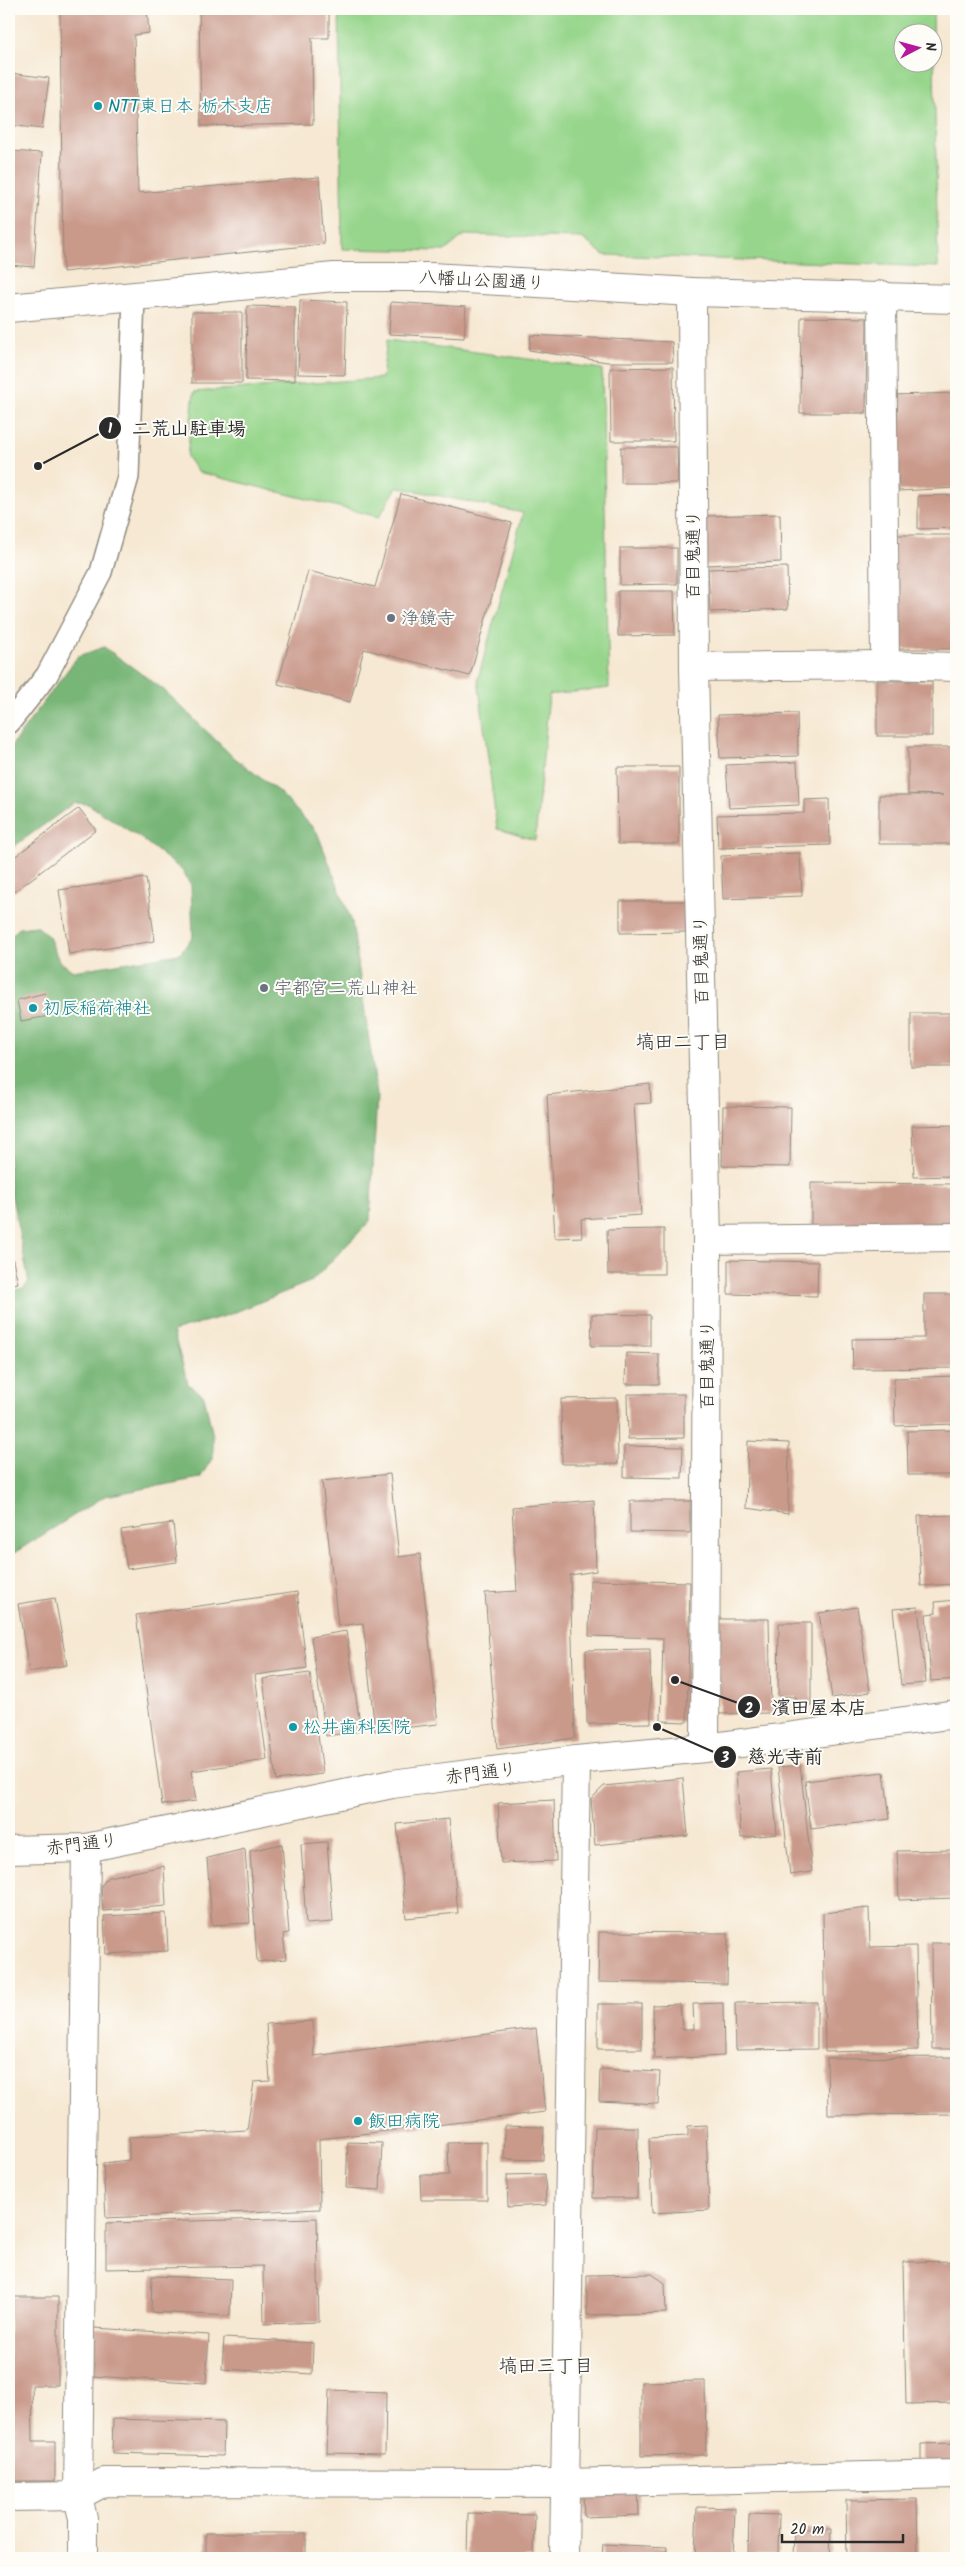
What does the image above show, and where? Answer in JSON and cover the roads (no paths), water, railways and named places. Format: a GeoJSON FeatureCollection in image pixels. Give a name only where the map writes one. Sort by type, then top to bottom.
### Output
{"type":"FeatureCollection","features":[{"type":"Feature","properties":{"kind":"street","name":"八幡山公園通り"},"geometry":{"type":"LineString","coordinates":[[9,308],[334,277],[431,276],[692,292],[882,295],[956,299]]}},
{"type":"Feature","properties":{"kind":"street","name":"百目鬼通り"},"geometry":{"type":"LineString","coordinates":[[692,292],[694,667],[707,1240],[705,1748]]}},
{"type":"Feature","properties":{"kind":"street"},"geometry":{"type":"LineString","coordinates":[[882,295],[885,665]]}},
{"type":"Feature","properties":{"kind":"street"},"geometry":{"type":"LineString","coordinates":[[694,667],[956,666]]}},
{"type":"Feature","properties":{"kind":"street"},"geometry":{"type":"LineString","coordinates":[[707,1240],[956,1238]]}},
{"type":"Feature","properties":{"kind":"street","name":"赤門通り"},"geometry":{"type":"LineString","coordinates":[[9,1850],[86,1848],[392,1784],[576,1760],[705,1748],[956,1714]]}},
{"type":"Feature","properties":{"kind":"street"},"geometry":{"type":"LineString","coordinates":[[564,2558],[576,1760]]}},
{"type":"Feature","properties":{"kind":"street"},"geometry":{"type":"LineString","coordinates":[[83,2558],[83,2519],[78,2496],[86,1848]]}},
{"type":"Feature","properties":{"kind":"street"},"geometry":{"type":"LineString","coordinates":[[9,2497],[78,2496],[104,2482],[565,2483],[956,2474]]}},
{"type":"Feature","properties":{"kind":"lane"},"geometry":{"type":"LineString","coordinates":[[9,723],[47,675],[91,592],[104,562],[128,477],[134,296]]}},
{"type":"Feature","properties":{"kind":"place","name":"NTT東日本 栃木支店"},"geometry":{"type":"Point","coordinates":[98,106]}},
{"type":"Feature","properties":{"kind":"place","name":"二荒山駐車場"},"geometry":{"type":"Point","coordinates":[38,466]}},
{"type":"Feature","properties":{"kind":"place","name":"浄鏡寺"},"geometry":{"type":"Point","coordinates":[391,618]}},
{"type":"Feature","properties":{"kind":"place","name":"宇都宮二荒山神社"},"geometry":{"type":"Point","coordinates":[264,988]}},
{"type":"Feature","properties":{"kind":"place","name":"初辰稲荷神社"},"geometry":{"type":"Point","coordinates":[33,1008]}},
{"type":"Feature","properties":{"kind":"place","name":"濱田屋本店"},"geometry":{"type":"Point","coordinates":[675,1680]}},
{"type":"Feature","properties":{"kind":"place","name":"松井歯科医院"},"geometry":{"type":"Point","coordinates":[293,1727]}},
{"type":"Feature","properties":{"kind":"place","name":"慈光寺前"},"geometry":{"type":"Point","coordinates":[657,1727]}},
{"type":"Feature","properties":{"kind":"place","name":"飯田病院"},"geometry":{"type":"Point","coordinates":[358,2121]}},
{"type":"Feature","properties":{"kind":"district","name":"塙田二丁目"},"geometry":{"type":"Point","coordinates":[683,1041]}},
{"type":"Feature","properties":{"kind":"district","name":"塙田三丁目"},"geometry":{"type":"Point","coordinates":[546,2365]}}]}
